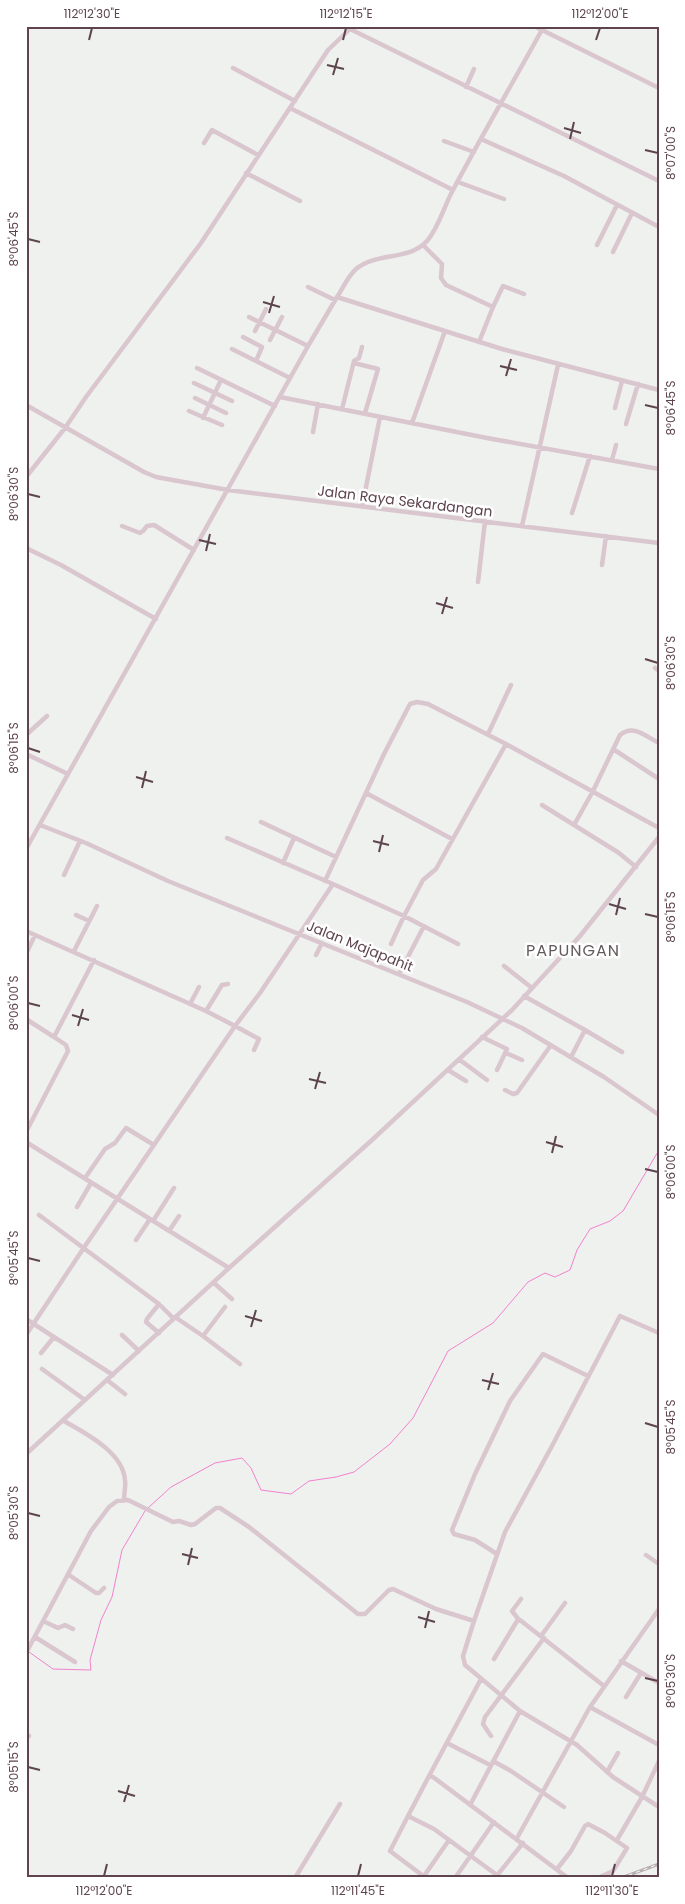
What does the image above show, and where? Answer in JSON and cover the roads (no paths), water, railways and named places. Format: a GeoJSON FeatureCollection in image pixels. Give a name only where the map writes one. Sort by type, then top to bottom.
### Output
{"type":"FeatureCollection","features":[{"type":"Feature","properties":{"kind":"street"},"geometry":{"type":"LineString","coordinates":[[344,26],[352,28],[500,104],[659,181]]}},
{"type":"Feature","properties":{"kind":"street"},"geometry":{"type":"LineString","coordinates":[[534,26],[543,28],[659,88]]}},
{"type":"Feature","properties":{"kind":"street"},"geometry":{"type":"LineString","coordinates":[[26,477],[65,428],[201,243],[332,45],[352,28]]}},
{"type":"Feature","properties":{"kind":"street"},"geometry":{"type":"LineString","coordinates":[[26,849],[336,299],[358,267],[408,252],[422,245],[430,237],[453,190],[543,28]]}},
{"type":"Feature","properties":{"kind":"street"},"geometry":{"type":"LineString","coordinates":[[233,68],[295,101]]}},
{"type":"Feature","properties":{"kind":"street"},"geometry":{"type":"LineString","coordinates":[[466,87],[474,69]]}},
{"type":"Feature","properties":{"kind":"street"},"geometry":{"type":"LineString","coordinates":[[290,108],[453,190]]}},
{"type":"Feature","properties":{"kind":"street"},"geometry":{"type":"LineString","coordinates":[[204,143],[212,130],[258,155]]}},
{"type":"Feature","properties":{"kind":"street"},"geometry":{"type":"LineString","coordinates":[[481,139],[531,160],[659,227]]}},
{"type":"Feature","properties":{"kind":"street"},"geometry":{"type":"LineString","coordinates":[[444,141],[474,152]]}},
{"type":"Feature","properties":{"kind":"street"},"geometry":{"type":"LineString","coordinates":[[246,173],[300,201]]}},
{"type":"Feature","properties":{"kind":"street"},"geometry":{"type":"LineString","coordinates":[[458,182],[504,199]]}},
{"type":"Feature","properties":{"kind":"street"},"geometry":{"type":"LineString","coordinates":[[597,245],[617,205]]}},
{"type":"Feature","properties":{"kind":"street"},"geometry":{"type":"LineString","coordinates":[[614,252],[632,213]]}},
{"type":"Feature","properties":{"kind":"street"},"geometry":{"type":"LineString","coordinates":[[422,245],[442,264],[440,278],[446,285],[493,307]]}},
{"type":"Feature","properties":{"kind":"street"},"geometry":{"type":"LineString","coordinates":[[479,342],[504,286],[524,294]]}},
{"type":"Feature","properties":{"kind":"street"},"geometry":{"type":"LineString","coordinates":[[308,287],[336,299],[479,342],[659,390]]}},
{"type":"Feature","properties":{"kind":"street"},"geometry":{"type":"LineString","coordinates":[[255,331],[266,309]]}},
{"type":"Feature","properties":{"kind":"street"},"geometry":{"type":"LineString","coordinates":[[249,317],[308,346]]}},
{"type":"Feature","properties":{"kind":"street"},"geometry":{"type":"LineString","coordinates":[[270,340],[282,318]]}},
{"type":"Feature","properties":{"kind":"street"},"geometry":{"type":"LineString","coordinates":[[412,423],[444,331]]}},
{"type":"Feature","properties":{"kind":"street"},"geometry":{"type":"LineString","coordinates":[[243,337],[262,347],[256,361]]}},
{"type":"Feature","properties":{"kind":"street"},"geometry":{"type":"LineString","coordinates":[[342,409],[354,362],[359,358],[362,347]]}},
{"type":"Feature","properties":{"kind":"street"},"geometry":{"type":"LineString","coordinates":[[232,349],[290,378]]}},
{"type":"Feature","properties":{"kind":"street"},"geometry":{"type":"LineString","coordinates":[[354,362],[378,369]]}},
{"type":"Feature","properties":{"kind":"street"},"geometry":{"type":"LineString","coordinates":[[365,414],[380,362]]}},
{"type":"Feature","properties":{"kind":"street"},"geometry":{"type":"LineString","coordinates":[[522,526],[558,364]]}},
{"type":"Feature","properties":{"kind":"street"},"geometry":{"type":"LineString","coordinates":[[197,368],[275,406]]}},
{"type":"Feature","properties":{"kind":"street"},"geometry":{"type":"LineString","coordinates":[[204,418],[221,380]]}},
{"type":"Feature","properties":{"kind":"street"},"geometry":{"type":"LineString","coordinates":[[615,408],[622,380]]}},
{"type":"Feature","properties":{"kind":"street"},"geometry":{"type":"LineString","coordinates":[[194,383],[232,401]]}},
{"type":"Feature","properties":{"kind":"street"},"geometry":{"type":"LineString","coordinates":[[626,424],[638,384]]}},
{"type":"Feature","properties":{"kind":"street"},"geometry":{"type":"LineString","coordinates":[[280,397],[540,448],[659,469]]}},
{"type":"Feature","properties":{"kind":"street"},"geometry":{"type":"LineString","coordinates":[[195,398],[226,413]]}},
{"type":"Feature","properties":{"kind":"street"},"geometry":{"type":"LineString","coordinates":[[313,432],[318,404]]}},
{"type":"Feature","properties":{"kind":"street","name":"Jalan Raya Sekardangan"},"geometry":{"type":"LineString","coordinates":[[26,405],[149,474],[228,490],[659,543]]}},
{"type":"Feature","properties":{"kind":"street"},"geometry":{"type":"LineString","coordinates":[[189,411],[222,425]]}},
{"type":"Feature","properties":{"kind":"street"},"geometry":{"type":"LineString","coordinates":[[362,507],[380,417]]}},
{"type":"Feature","properties":{"kind":"street"},"geometry":{"type":"LineString","coordinates":[[612,460],[616,445]]}},
{"type":"Feature","properties":{"kind":"street"},"geometry":{"type":"LineString","coordinates":[[572,513],[590,456]]}},
{"type":"Feature","properties":{"kind":"street"},"geometry":{"type":"LineString","coordinates":[[478,582],[486,522]]}},
{"type":"Feature","properties":{"kind":"street"},"geometry":{"type":"LineString","coordinates":[[122,526],[140,533],[149,525],[156,526],[194,550]]}},
{"type":"Feature","properties":{"kind":"street"},"geometry":{"type":"LineString","coordinates":[[602,565],[606,536]]}},
{"type":"Feature","properties":{"kind":"street"},"geometry":{"type":"LineString","coordinates":[[26,548],[156,618]]}},
{"type":"Feature","properties":{"kind":"street"},"geometry":{"type":"LineString","coordinates":[[488,734],[511,685]]}},
{"type":"Feature","properties":{"kind":"street"},"geometry":{"type":"LineString","coordinates":[[325,881],[404,713],[412,703],[428,704],[488,734],[659,828]]}},
{"type":"Feature","properties":{"kind":"street"},"geometry":{"type":"LineString","coordinates":[[26,735],[47,716]]}},
{"type":"Feature","properties":{"kind":"street"},"geometry":{"type":"LineString","coordinates":[[574,825],[620,735],[628,730],[636,731],[659,743]]}},
{"type":"Feature","properties":{"kind":"street"},"geometry":{"type":"LineString","coordinates":[[391,944],[423,880],[436,869],[506,744]]}},
{"type":"Feature","properties":{"kind":"street"},"geometry":{"type":"LineString","coordinates":[[613,749],[659,779]]}},
{"type":"Feature","properties":{"kind":"street"},"geometry":{"type":"LineString","coordinates":[[26,754],[68,774]]}},
{"type":"Feature","properties":{"kind":"street"},"geometry":{"type":"LineString","coordinates":[[366,793],[452,839]]}},
{"type":"Feature","properties":{"kind":"street"},"geometry":{"type":"LineString","coordinates":[[542,805],[619,853],[636,867]]}},
{"type":"Feature","properties":{"kind":"street"},"geometry":{"type":"LineString","coordinates":[[261,822],[336,857]]}},
{"type":"Feature","properties":{"kind":"street","name":"Jalan Majapahit"},"geometry":{"type":"LineString","coordinates":[[40,825],[168,881],[467,1002],[522,1028],[551,1045],[622,1089],[659,1115]]}},
{"type":"Feature","properties":{"kind":"street"},"geometry":{"type":"LineString","coordinates":[[26,834],[33,837]]}},
{"type":"Feature","properties":{"kind":"street"},"geometry":{"type":"LineString","coordinates":[[27,1453],[214,1283],[228,1268],[460,1060],[532,988],[580,936],[659,837]]}},
{"type":"Feature","properties":{"kind":"street"},"geometry":{"type":"LineString","coordinates":[[228,838],[404,916],[458,944]]}},
{"type":"Feature","properties":{"kind":"street"},"geometry":{"type":"LineString","coordinates":[[283,863],[294,838]]}},
{"type":"Feature","properties":{"kind":"street"},"geometry":{"type":"LineString","coordinates":[[64,876],[80,841]]}},
{"type":"Feature","properties":{"kind":"street"},"geometry":{"type":"LineString","coordinates":[[26,1335],[82,1249],[333,884]]}},
{"type":"Feature","properties":{"kind":"street"},"geometry":{"type":"LineString","coordinates":[[74,951],[97,906]]}},
{"type":"Feature","properties":{"kind":"street"},"geometry":{"type":"LineString","coordinates":[[76,915],[89,922]]}},
{"type":"Feature","properties":{"kind":"street"},"geometry":{"type":"LineString","coordinates":[[399,974],[424,926]]}},
{"type":"Feature","properties":{"kind":"street"},"geometry":{"type":"LineString","coordinates":[[26,931],[94,960],[235,1026],[259,1039],[254,1050]]}},
{"type":"Feature","properties":{"kind":"street"},"geometry":{"type":"LineString","coordinates":[[26,954],[36,934]]}},
{"type":"Feature","properties":{"kind":"street"},"geometry":{"type":"LineString","coordinates":[[316,956],[322,943]]}},
{"type":"Feature","properties":{"kind":"street"},"geometry":{"type":"LineString","coordinates":[[54,1038],[94,960]]}},
{"type":"Feature","properties":{"kind":"street"},"geometry":{"type":"LineString","coordinates":[[504,966],[532,988]]}},
{"type":"Feature","properties":{"kind":"street"},"geometry":{"type":"LineString","coordinates":[[206,1011],[222,985],[224,983],[228,984]]}},
{"type":"Feature","properties":{"kind":"street"},"geometry":{"type":"LineString","coordinates":[[190,1004],[199,986]]}},
{"type":"Feature","properties":{"kind":"street"},"geometry":{"type":"LineString","coordinates":[[524,996],[622,1052]]}},
{"type":"Feature","properties":{"kind":"street"},"geometry":{"type":"LineString","coordinates":[[26,1019],[66,1046],[68,1051],[26,1132]]}},
{"type":"Feature","properties":{"kind":"street"},"geometry":{"type":"LineString","coordinates":[[571,1057],[585,1030]]}},
{"type":"Feature","properties":{"kind":"street"},"geometry":{"type":"LineString","coordinates":[[482,1037],[506,1049],[506,1053],[522,1060]]}},
{"type":"Feature","properties":{"kind":"street"},"geometry":{"type":"LineString","coordinates":[[505,1090],[513,1094],[518,1093],[551,1045]]}},
{"type":"Feature","properties":{"kind":"street"},"geometry":{"type":"LineString","coordinates":[[497,1070],[506,1053]]}},
{"type":"Feature","properties":{"kind":"street"},"geometry":{"type":"LineString","coordinates":[[460,1060],[487,1080]]}},
{"type":"Feature","properties":{"kind":"street"},"geometry":{"type":"LineString","coordinates":[[448,1070],[466,1082]]}},
{"type":"Feature","properties":{"kind":"street"},"geometry":{"type":"LineString","coordinates":[[85,1178],[105,1149],[115,1143],[126,1128],[154,1145]]}},
{"type":"Feature","properties":{"kind":"street"},"geometry":{"type":"LineString","coordinates":[[26,1142],[228,1268]]}},
{"type":"Feature","properties":{"kind":"street"},"geometry":{"type":"LineString","coordinates":[[76,1207],[92,1182]]}},
{"type":"Feature","properties":{"kind":"street"},"geometry":{"type":"LineString","coordinates":[[136,1240],[174,1188]]}},
{"type":"Feature","properties":{"kind":"street"},"geometry":{"type":"LineString","coordinates":[[39,1215],[82,1249],[159,1304],[174,1318],[203,1336],[240,1364]]}},
{"type":"Feature","properties":{"kind":"street"},"geometry":{"type":"LineString","coordinates":[[169,1231],[179,1216]]}},
{"type":"Feature","properties":{"kind":"street"},"geometry":{"type":"LineString","coordinates":[[214,1283],[232,1299]]}},
{"type":"Feature","properties":{"kind":"street"},"geometry":{"type":"LineString","coordinates":[[146,1322],[159,1304]]}},
{"type":"Feature","properties":{"kind":"street"},"geometry":{"type":"LineString","coordinates":[[203,1336],[225,1307]]}},
{"type":"Feature","properties":{"kind":"street"},"geometry":{"type":"LineString","coordinates":[[659,1333],[620,1316],[552,1446],[504,1532],[474,1621],[463,1662],[520,1711],[576,1745],[607,1772],[659,1807]]}},
{"type":"Feature","properties":{"kind":"street"},"geometry":{"type":"LineString","coordinates":[[26,1319],[113,1375]]}},
{"type":"Feature","properties":{"kind":"street"},"geometry":{"type":"LineString","coordinates":[[139,1319],[146,1322],[158,1333]]}},
{"type":"Feature","properties":{"kind":"street"},"geometry":{"type":"LineString","coordinates":[[122,1335],[139,1351]]}},
{"type":"Feature","properties":{"kind":"street"},"geometry":{"type":"LineString","coordinates":[[41,1353],[54,1337]]}},
{"type":"Feature","properties":{"kind":"street"},"geometry":{"type":"LineString","coordinates":[[497,1554],[475,1540],[455,1534],[452,1530],[475,1474],[510,1401],[542,1355],[545,1354],[588,1376]]}},
{"type":"Feature","properties":{"kind":"street"},"geometry":{"type":"LineString","coordinates":[[42,1369],[85,1400]]}},
{"type":"Feature","properties":{"kind":"street"},"geometry":{"type":"LineString","coordinates":[[107,1380],[125,1394]]}},
{"type":"Feature","properties":{"kind":"street"},"geometry":{"type":"LineString","coordinates":[[64,1420],[102,1444],[116,1458],[122,1468],[125,1480],[124,1500]]}},
{"type":"Feature","properties":{"kind":"street"},"geometry":{"type":"LineString","coordinates":[[26,1653],[96,1523],[109,1507],[117,1501],[124,1500],[134,1502],[173,1522],[180,1521],[193,1525],[216,1508],[220,1508],[249,1527],[358,1614],[365,1614],[389,1590],[395,1590],[436,1609],[474,1621]]}},
{"type":"Feature","properties":{"kind":"street"},"geometry":{"type":"LineString","coordinates":[[646,1555],[659,1564]]}},
{"type":"Feature","properties":{"kind":"street"},"geometry":{"type":"LineString","coordinates":[[69,1575],[96,1593],[99,1593],[104,1588]]}},
{"type":"Feature","properties":{"kind":"street"},"geometry":{"type":"LineString","coordinates":[[521,1599],[512,1611],[519,1620],[604,1686]]}},
{"type":"Feature","properties":{"kind":"street"},"geometry":{"type":"LineString","coordinates":[[491,1736],[482,1722],[492,1706],[502,1696],[565,1603]]}},
{"type":"Feature","properties":{"kind":"street"},"geometry":{"type":"LineString","coordinates":[[516,1838],[590,1707],[659,1610]]}},
{"type":"Feature","properties":{"kind":"street"},"geometry":{"type":"LineString","coordinates":[[43,1620],[59,1628],[65,1625],[73,1629]]}},
{"type":"Feature","properties":{"kind":"street"},"geometry":{"type":"LineString","coordinates":[[494,1659],[519,1620]]}},
{"type":"Feature","properties":{"kind":"street"},"geometry":{"type":"LineString","coordinates":[[35,1637],[75,1662]]}},
{"type":"Feature","properties":{"kind":"street"},"geometry":{"type":"LineString","coordinates":[[621,1661],[659,1683]]}},
{"type":"Feature","properties":{"kind":"street"},"geometry":{"type":"LineString","coordinates":[[626,1697],[641,1673]]}},
{"type":"Feature","properties":{"kind":"street"},"geometry":{"type":"LineString","coordinates":[[449,1840],[425,1877],[390,1851],[482,1679]]}},
{"type":"Feature","properties":{"kind":"street"},"geometry":{"type":"LineString","coordinates":[[590,1707],[659,1745]]}},
{"type":"Feature","properties":{"kind":"street"},"geometry":{"type":"LineString","coordinates":[[470,1805],[520,1711]]}},
{"type":"Feature","properties":{"kind":"street"},"geometry":{"type":"LineString","coordinates":[[447,1742],[511,1771],[564,1807]]}},
{"type":"Feature","properties":{"kind":"street"},"geometry":{"type":"LineString","coordinates":[[607,1772],[618,1753]]}},
{"type":"Feature","properties":{"kind":"street"},"geometry":{"type":"LineString","coordinates":[[617,1840],[642,1797],[659,1761]]}},
{"type":"Feature","properties":{"kind":"street"},"geometry":{"type":"LineString","coordinates":[[429,1776],[433,1777],[523,1843],[568,1878]]}},
{"type":"Feature","properties":{"kind":"street"},"geometry":{"type":"LineString","coordinates":[[295,1878],[340,1804]]}},
{"type":"Feature","properties":{"kind":"street"},"geometry":{"type":"LineString","coordinates":[[408,1816],[429,1825],[498,1877],[523,1843]]}},
{"type":"Feature","properties":{"kind":"street"},"geometry":{"type":"LineString","coordinates":[[455,1878],[494,1822]]}},
{"type":"Feature","properties":{"kind":"street"},"geometry":{"type":"LineString","coordinates":[[557,1869],[571,1851],[586,1824],[591,1825],[617,1840],[626,1848],[614,1871],[598,1878]]}},
{"type":"Feature","properties":{"kind":"waterway"},"geometry":{"type":"LineString","coordinates":[[148,1508],[171,1487],[215,1463],[242,1458],[251,1468],[261,1490],[291,1494],[309,1481],[354,1472],[390,1444],[413,1418],[448,1351],[493,1323],[528,1282],[545,1273],[555,1277],[570,1270],[577,1250],[590,1229],[610,1221],[623,1211],[659,1150]]}},
{"type":"Feature","properties":{"kind":"waterway"},"geometry":{"type":"LineString","coordinates":[[29,1652],[53,1669],[91,1670],[90,1660],[101,1620],[112,1597],[122,1550],[145,1511]]}},
{"type":"Feature","properties":{"kind":"railway"},"geometry":{"type":"LineString","coordinates":[[621,1878],[659,1864]]}},
{"type":"Feature","properties":{"kind":"district","name":"PAPUNGAN"},"geometry":{"type":"Point","coordinates":[573,950]}}]}
